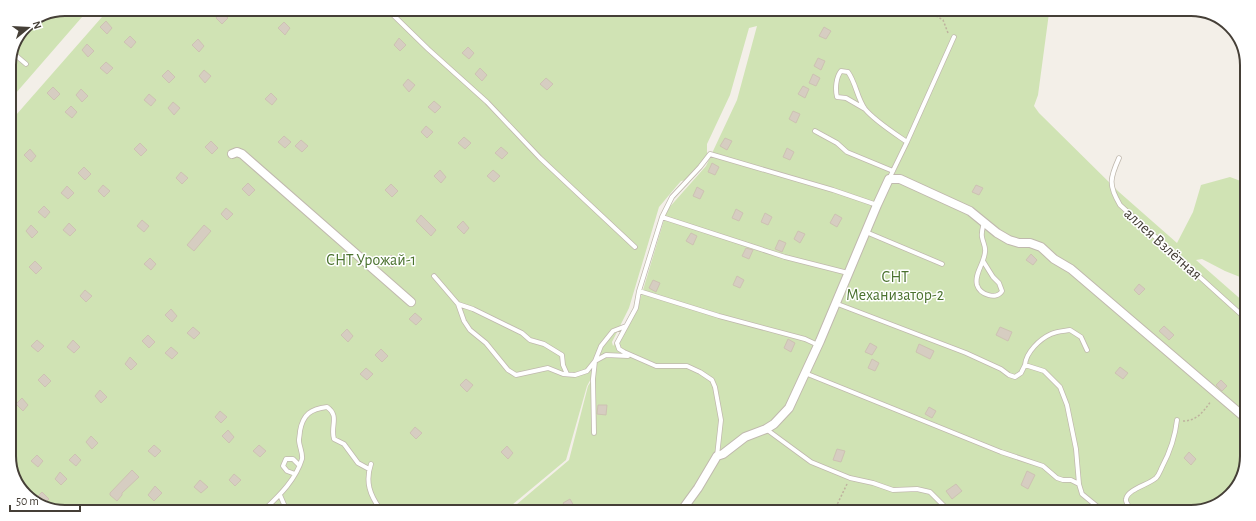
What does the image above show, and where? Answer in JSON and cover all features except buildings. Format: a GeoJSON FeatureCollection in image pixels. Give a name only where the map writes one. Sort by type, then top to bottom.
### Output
{"type":"FeatureCollection","features":[{"type":"Feature","properties":{"kind":"street"},"geometry":{"type":"LineString","coordinates":[[232,154],[237,152],[242,154],[411,302]]}},
{"type":"Feature","properties":{"kind":"street"},"geometry":{"type":"LineString","coordinates":[[686,505],[698,488],[717,456],[723,454],[745,437],[766,429],[774,424],[789,408],[818,345],[889,179],[900,179],[970,211],[997,233],[1009,240],[1019,243],[1030,242],[1041,247],[1054,259],[1071,269],[1240,413]]}},
{"type":"Feature","properties":{"kind":"lane"},"geometry":{"type":"LineString","coordinates":[[394,16],[487,102],[540,158],[635,247]]}},
{"type":"Feature","properties":{"kind":"lane"},"geometry":{"type":"LineString","coordinates":[[889,179],[954,37]]}},
{"type":"Feature","properties":{"kind":"lane"},"geometry":{"type":"LineString","coordinates":[[17,56],[26,64]]}},
{"type":"Feature","properties":{"kind":"lane"},"geometry":{"type":"LineString","coordinates":[[865,109],[848,72],[841,71],[838,75],[837,97],[846,98],[865,109],[886,128],[907,142]]}},
{"type":"Feature","properties":{"kind":"lane"},"geometry":{"type":"LineString","coordinates":[[815,131],[837,143],[847,152],[893,170]]}},
{"type":"Feature","properties":{"kind":"lane"},"geometry":{"type":"LineString","coordinates":[[717,456],[721,420],[718,398],[712,380],[687,366],[656,366],[624,352],[619,349],[617,343],[636,308],[639,292],[662,217],[672,197],[710,154],[833,190],[877,205]]}},
{"type":"Feature","properties":{"kind":"lane","name":"аллея Взлётная"},"geometry":{"type":"LineString","coordinates":[[1119,158],[1112,178],[1113,192],[1120,205],[1240,313]]}},
{"type":"Feature","properties":{"kind":"lane"},"geometry":{"type":"LineString","coordinates":[[662,217],[785,257],[848,272]]}},
{"type":"Feature","properties":{"kind":"lane"},"geometry":{"type":"LineString","coordinates":[[983,261],[993,277],[999,283],[1002,290],[1000,294],[996,296],[991,296],[984,293],[977,286],[978,271],[986,250],[982,237],[984,221]]}},
{"type":"Feature","properties":{"kind":"lane"},"geometry":{"type":"LineString","coordinates":[[866,232],[942,264]]}},
{"type":"Feature","properties":{"kind":"lane"},"geometry":{"type":"LineString","coordinates":[[434,276],[458,304],[464,320],[470,330],[486,343],[508,370],[516,375],[548,368],[563,374],[575,375],[586,371],[595,362],[606,355],[632,356]]}},
{"type":"Feature","properties":{"kind":"lane"},"geometry":{"type":"LineString","coordinates":[[639,292],[719,316],[805,339],[818,345]]}},
{"type":"Feature","properties":{"kind":"lane"},"geometry":{"type":"LineString","coordinates":[[835,303],[966,353],[1001,369],[1009,375],[1016,376],[1021,373],[1026,360],[1037,343],[1052,334],[1070,330],[1081,337],[1087,350]]}},
{"type":"Feature","properties":{"kind":"lane"},"geometry":{"type":"LineString","coordinates":[[458,304],[522,333],[530,340],[544,344],[562,355],[563,365],[567,374]]}},
{"type":"Feature","properties":{"kind":"lane"},"geometry":{"type":"LineString","coordinates":[[594,433],[593,379],[595,362],[601,346],[613,331],[626,326]]}},
{"type":"Feature","properties":{"kind":"lane"},"geometry":{"type":"LineString","coordinates":[[1025,365],[1044,371],[1060,387],[1068,405],[1077,455],[1079,484],[1082,494],[1095,505]]}},
{"type":"Feature","properties":{"kind":"lane"},"geometry":{"type":"LineString","coordinates":[[805,372],[1001,452],[1043,466],[1057,478],[1071,480],[1079,484]]}},
{"type":"Feature","properties":{"kind":"lane"},"geometry":{"type":"LineString","coordinates":[[269,505],[280,495],[295,474],[302,457],[299,440],[302,422],[309,413],[318,408],[327,407],[332,410],[335,415],[332,432],[334,439],[344,444],[358,463],[369,469]]}},
{"type":"Feature","properties":{"kind":"lane"},"geometry":{"type":"LineString","coordinates":[[1128,505],[1126,499],[1129,492],[1150,483],[1157,476],[1169,454],[1176,436],[1177,420]]}},
{"type":"Feature","properties":{"kind":"lane"},"geometry":{"type":"LineString","coordinates":[[766,429],[811,462],[850,478],[873,482],[893,490],[917,489],[930,492],[943,505]]}},
{"type":"Feature","properties":{"kind":"lane"},"geometry":{"type":"LineString","coordinates":[[295,474],[283,466],[286,459],[293,459],[299,465]]}},
{"type":"Feature","properties":{"kind":"lane"},"geometry":{"type":"LineString","coordinates":[[371,464],[369,469],[368,485],[373,500],[377,505]]}},
{"type":"Feature","properties":{"kind":"lane"},"geometry":{"type":"LineString","coordinates":[[280,495],[284,505]]}},
{"type":"Feature","properties":{"kind":"path"},"geometry":{"type":"LineString","coordinates":[[936,16],[943,20],[948,30],[950,45]]}},
{"type":"Feature","properties":{"kind":"path"},"geometry":{"type":"LineString","coordinates":[[1177,420],[1193,420],[1199,416],[1217,393]]}},
{"type":"Feature","properties":{"kind":"path"},"geometry":{"type":"LineString","coordinates":[[837,505],[850,478]]}},
{"type":"Feature","properties":{"kind":"green space"},"geometry":{"type":"Polygon","coordinates":[[[83,16],[16,93],[17,55],[24,38],[30,30],[38,24],[55,17],[83,16]]]}},
{"type":"Feature","properties":{"kind":"green space"},"geometry":{"type":"Polygon","coordinates":[[[103,16],[1049,16],[1038,95],[1034,106],[1039,113],[1119,192],[1177,243],[1193,212],[1201,185],[1230,177],[1240,181],[1240,277],[1202,259],[1196,260],[1240,299],[1239,466],[1233,481],[1228,488],[1213,500],[1201,504],[1191,505],[516,505],[569,460],[588,386],[595,375],[593,375],[587,386],[566,460],[512,505],[65,505],[46,501],[35,495],[23,481],[16,459],[16,115],[103,16]],[[757,26],[749,28],[730,95],[707,144],[707,154],[701,169],[686,180],[681,181],[659,207],[629,308],[612,342],[613,346],[637,310],[667,210],[706,166],[737,100],[757,26]]]}},
{"type":"Feature","properties":{"kind":"park label","name":"СНТ Урожай-1"},"geometry":{"type":"Point","coordinates":[371,260]}},
{"type":"Feature","properties":{"kind":"park label","name":"СНТ Механизатор-2"},"geometry":{"type":"Point","coordinates":[895,286]}}]}
